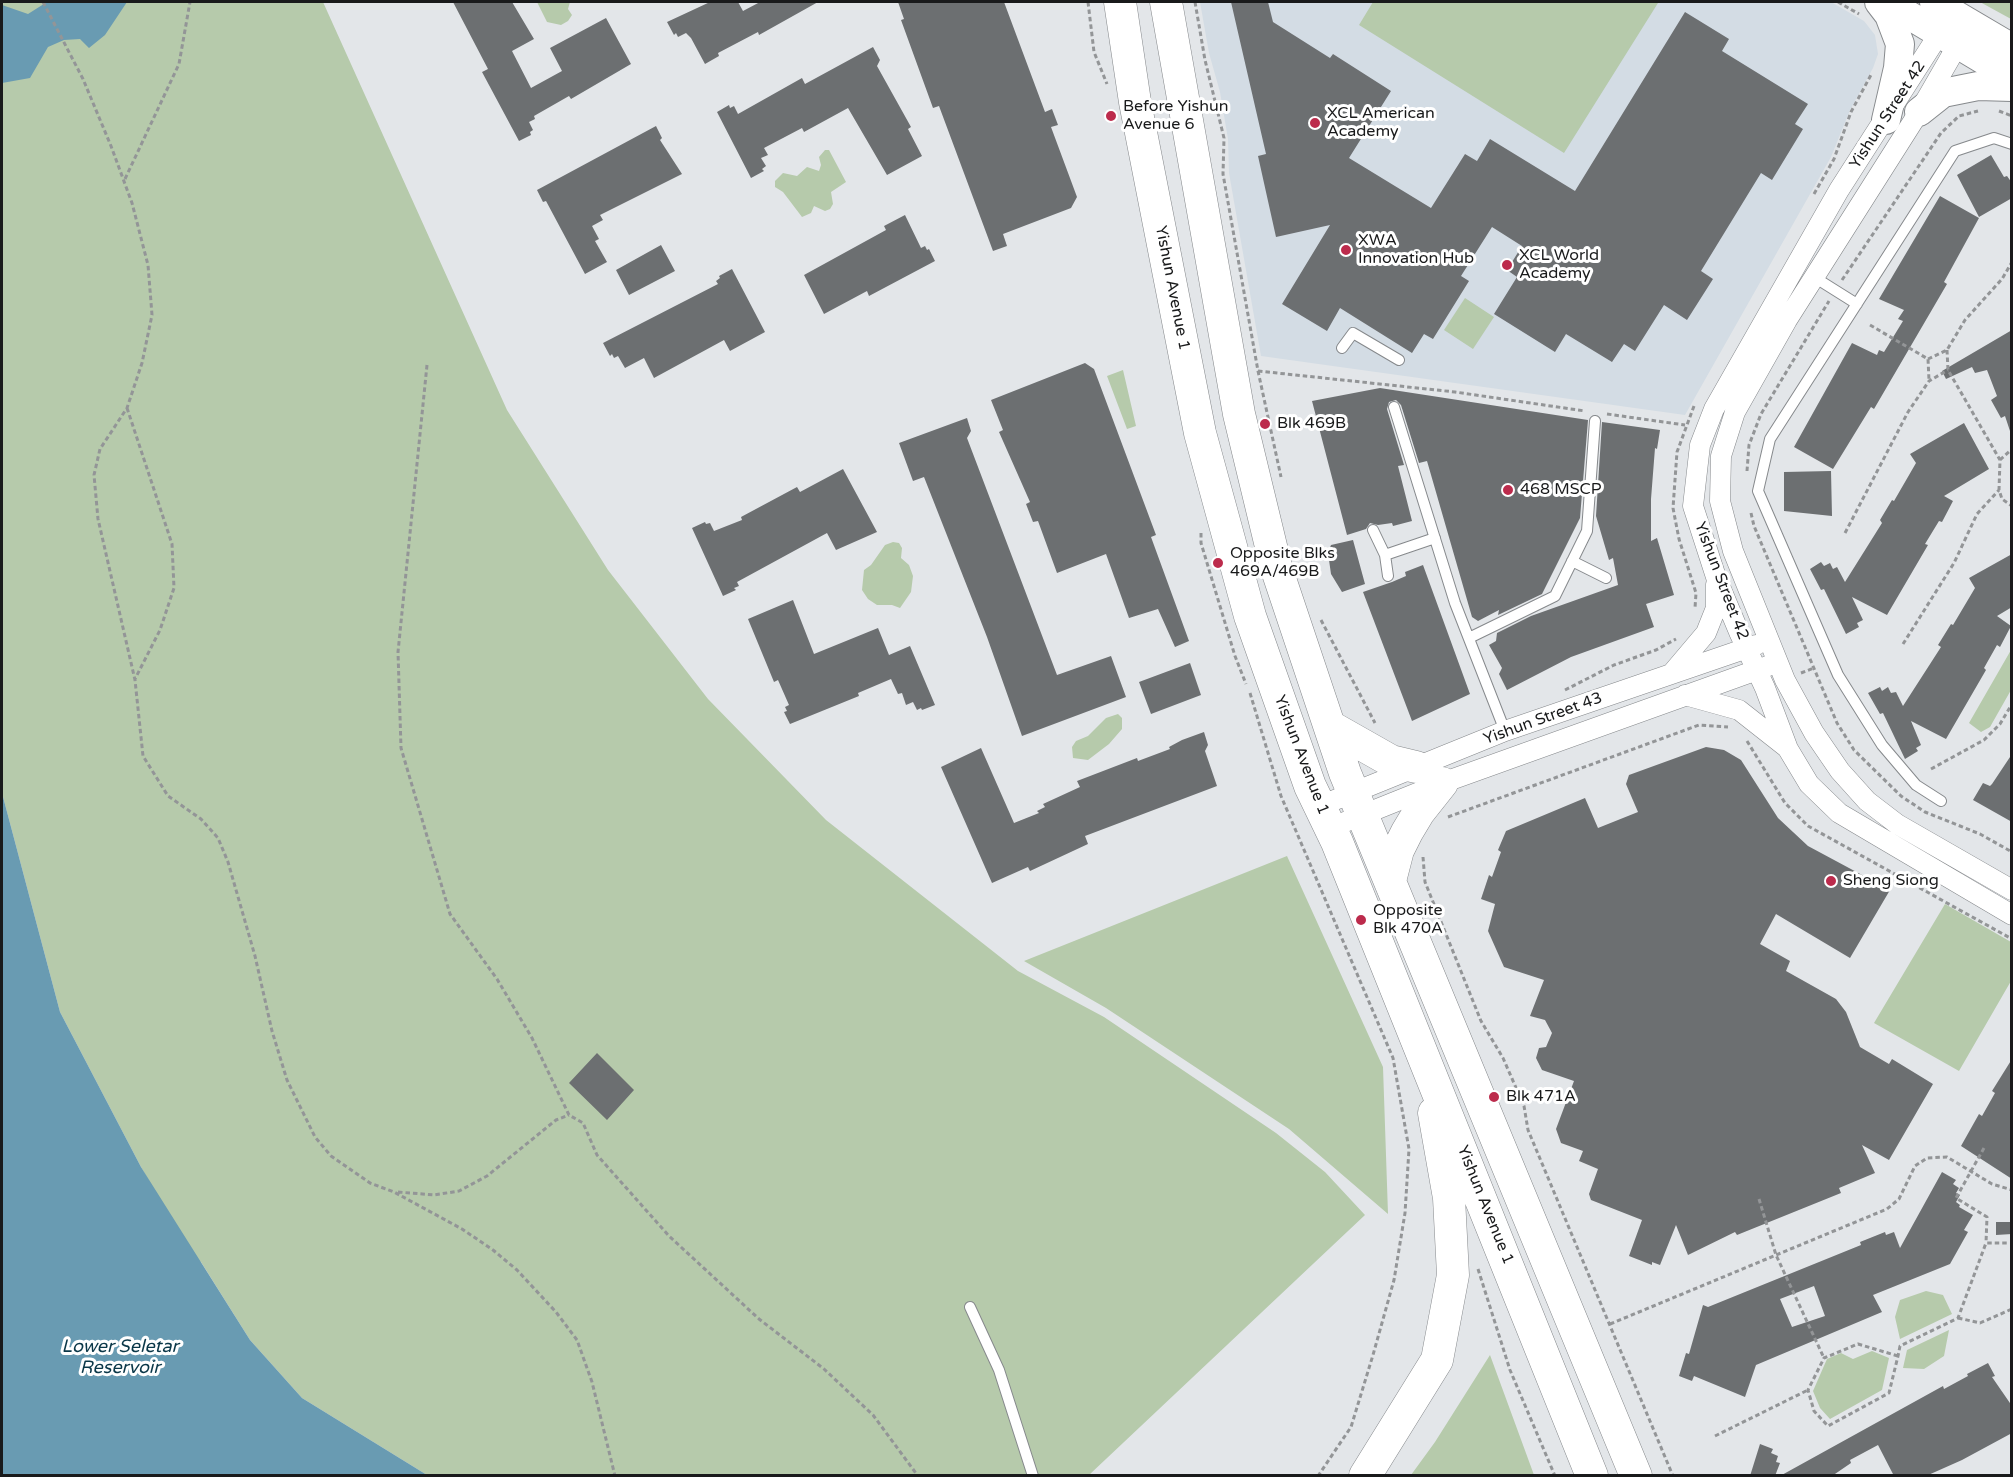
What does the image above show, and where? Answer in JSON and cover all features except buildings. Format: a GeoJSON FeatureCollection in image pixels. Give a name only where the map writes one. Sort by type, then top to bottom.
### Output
{"type":"FeatureCollection","features":[{"type":"Feature","properties":{"kind":"main road","name":"Yishun Avenue 1"},"geometry":{"type":"LineString","coordinates":[[1120,2],[1135,102],[1200,433],[1250,616],[1310,786],[1325,817],[1429,1069],[1592,1476]]}},
{"type":"Feature","properties":{"kind":"main road"},"geometry":{"type":"LineString","coordinates":[[1166,2],[1239,414],[1276,567],[1358,803],[1636,1476]]}},
{"type":"Feature","properties":{"kind":"main road"},"geometry":{"type":"LineString","coordinates":[[1877,7],[1951,23],[2012,48]]}},
{"type":"Feature","properties":{"kind":"main road"},"geometry":{"type":"LineString","coordinates":[[1877,7],[1889,15],[1900,44],[1898,68],[1886,120]]}},
{"type":"Feature","properties":{"kind":"main road"},"geometry":{"type":"LineString","coordinates":[[1951,23],[2012,77]]}},
{"type":"Feature","properties":{"kind":"main road"},"geometry":{"type":"LineString","coordinates":[[1919,112],[1943,93],[1984,86],[2012,87]]}},
{"type":"Feature","properties":{"kind":"main road"},"geometry":{"type":"LineString","coordinates":[[1331,727],[1391,761],[1429,775],[1398,850],[1390,881]]}},
{"type":"Feature","properties":{"kind":"main road"},"geometry":{"type":"LineString","coordinates":[[1365,1476],[1437,1360],[1453,1275],[1449,1198],[1437,1135],[1429,1069]]}},
{"type":"Feature","properties":{"kind":"street","name":"Yishun Street 42"},"geometry":{"type":"LineString","coordinates":[[1951,23],[1919,112],[1814,277],[1735,412],[1721,456],[1720,501],[1733,551],[1779,662],[1814,733],[1840,771],[1867,801],[1897,824],[2012,890]]}},
{"type":"Feature","properties":{"kind":"street","name":"Yishun Street 42"},"geometry":{"type":"LineString","coordinates":[[1951,23],[1839,190],[1714,408],[1700,445],[1693,506],[1716,577],[1788,748],[1809,784],[1839,813],[2012,915]]}},
{"type":"Feature","properties":{"kind":"street"},"geometry":{"type":"LineString","coordinates":[[1671,674],[1706,633],[1716,608],[1716,577]]}},
{"type":"Feature","properties":{"kind":"street","name":"Yishun Street 43"},"geometry":{"type":"LineString","coordinates":[[1358,803],[1429,775],[1506,731],[1770,640]]}},
{"type":"Feature","properties":{"kind":"street","name":"Yishun Street 43"},"geometry":{"type":"LineString","coordinates":[[1325,817],[1429,775],[1590,730],[1779,662]]}},
{"type":"Feature","properties":{"kind":"street"},"geometry":{"type":"LineString","coordinates":[[1685,695],[1739,710],[1788,748]]}},
{"type":"Feature","properties":{"kind":"lane"},"geometry":{"type":"LineString","coordinates":[[1941,801],[1916,785],[1882,745],[1838,675],[1758,491],[1770,439],[1955,151],[1994,138],[2012,144]]}},
{"type":"Feature","properties":{"kind":"lane"},"geometry":{"type":"LineString","coordinates":[[1814,277],[1857,304]]}},
{"type":"Feature","properties":{"kind":"lane"},"geometry":{"type":"LineString","coordinates":[[1341,348],[1353,333],[1399,360]]}},
{"type":"Feature","properties":{"kind":"lane"},"geometry":{"type":"LineString","coordinates":[[1394,408],[1469,638],[1506,731]]}},
{"type":"Feature","properties":{"kind":"lane"},"geometry":{"type":"LineString","coordinates":[[1469,638],[1555,596],[1587,531],[1594,421]]}},
{"type":"Feature","properties":{"kind":"lane"},"geometry":{"type":"LineString","coordinates":[[1373,530],[1385,555],[1388,576]]}},
{"type":"Feature","properties":{"kind":"lane"},"geometry":{"type":"LineString","coordinates":[[1385,555],[1435,538]]}},
{"type":"Feature","properties":{"kind":"lane"},"geometry":{"type":"LineString","coordinates":[[1572,561],[1606,578]]}},
{"type":"Feature","properties":{"kind":"lane"},"geometry":{"type":"LineString","coordinates":[[970,1307],[999,1370],[1033,1476]]}},
{"type":"Feature","properties":{"kind":"path"},"geometry":{"type":"LineString","coordinates":[[43,2],[82,79],[124,181],[148,265],[152,315],[142,363],[127,408],[100,449],[94,475],[98,519],[135,680],[143,756],[168,795],[201,819],[218,838],[228,861],[287,1080],[315,1137],[331,1156],[370,1183],[394,1192],[462,1229],[493,1250],[517,1270],[556,1312],[577,1340],[592,1382],[615,1476]]}},
{"type":"Feature","properties":{"kind":"path"},"geometry":{"type":"LineString","coordinates":[[124,181],[179,64],[190,2]]}},
{"type":"Feature","properties":{"kind":"path"},"geometry":{"type":"LineString","coordinates":[[1196,2],[1205,60],[1224,138],[1223,174],[1258,371],[1277,452],[1282,485]]}},
{"type":"Feature","properties":{"kind":"path"},"geometry":{"type":"LineString","coordinates":[[1838,2],[1877,7]]}},
{"type":"Feature","properties":{"kind":"path"},"geometry":{"type":"LineString","coordinates":[[1810,200],[1833,159],[1851,112],[1874,70]]}},
{"type":"Feature","properties":{"kind":"path"},"geometry":{"type":"LineString","coordinates":[[1747,476],[1749,445],[1761,414],[1836,289],[1941,133],[1959,117],[1982,110]]}},
{"type":"Feature","properties":{"kind":"path"},"geometry":{"type":"LineString","coordinates":[[1991,110],[2012,116]]}},
{"type":"Feature","properties":{"kind":"path"},"geometry":{"type":"LineString","coordinates":[[1928,359],[1947,350],[1965,320],[2002,279],[2012,261]]}},
{"type":"Feature","properties":{"kind":"path"},"geometry":{"type":"LineString","coordinates":[[1870,325],[1928,359]]}},
{"type":"Feature","properties":{"kind":"path"},"geometry":{"type":"LineString","coordinates":[[1947,350],[1948,370],[2000,460],[1999,490],[2002,499],[2012,506]]}},
{"type":"Feature","properties":{"kind":"path"},"geometry":{"type":"LineString","coordinates":[[1928,359],[1929,381]]}},
{"type":"Feature","properties":{"kind":"path"},"geometry":{"type":"LineString","coordinates":[[427,365],[398,652],[401,748],[450,914],[497,979],[532,1038],[569,1115],[583,1123],[597,1155],[669,1236],[759,1319],[824,1369],[873,1415],[918,1476]]}},
{"type":"Feature","properties":{"kind":"path"},"geometry":{"type":"LineString","coordinates":[[1845,533],[1908,412],[1929,381],[1948,370]]}},
{"type":"Feature","properties":{"kind":"path"},"geometry":{"type":"LineString","coordinates":[[1258,371],[1455,392],[1685,425]]}},
{"type":"Feature","properties":{"kind":"path"},"geometry":{"type":"LineString","coordinates":[[1692,616],[1696,592],[1679,539],[1673,508],[1677,452],[1685,425],[1698,398]]}},
{"type":"Feature","properties":{"kind":"path"},"geometry":{"type":"LineString","coordinates":[[127,408],[172,544],[174,588],[160,630],[135,680]]}},
{"type":"Feature","properties":{"kind":"path"},"geometry":{"type":"LineString","coordinates":[[2000,460],[2012,449]]}},
{"type":"Feature","properties":{"kind":"path"},"geometry":{"type":"LineString","coordinates":[[1903,644],[1954,562],[1977,514],[1999,490]]}},
{"type":"Feature","properties":{"kind":"path"},"geometry":{"type":"LineString","coordinates":[[1750,506],[1754,526],[1837,723],[1854,750],[1901,796],[1925,812],[1980,834],[2012,852]]}},
{"type":"Feature","properties":{"kind":"path"},"geometry":{"type":"LineString","coordinates":[[1318,613],[1364,706],[1373,721],[1380,727]]}},
{"type":"Feature","properties":{"kind":"path"},"geometry":{"type":"LineString","coordinates":[[1555,694],[1614,665],[1656,650],[1675,640],[1681,632]]}},
{"type":"Feature","properties":{"kind":"path"},"geometry":{"type":"LineString","coordinates":[[1931,769],[1984,740],[2000,724],[2012,704]]}},
{"type":"Feature","properties":{"kind":"path"},"geometry":{"type":"LineString","coordinates":[[1442,822],[1449,816],[1699,725],[1731,727]]}},
{"type":"Feature","properties":{"kind":"path"},"geometry":{"type":"LineString","coordinates":[[1281,796],[1393,1058],[1409,1149],[1405,1213],[1394,1280],[1351,1427],[1318,1476]]}},
{"type":"Feature","properties":{"kind":"path"},"geometry":{"type":"LineString","coordinates":[[1424,852],[1425,882],[1481,1021],[1503,1058],[1524,1106],[1528,1130],[1673,1476]]}},
{"type":"Feature","properties":{"kind":"path"},"geometry":{"type":"LineString","coordinates":[[394,1192],[434,1195],[459,1191],[487,1176],[548,1126],[569,1115]]}},
{"type":"Feature","properties":{"kind":"path"},"geometry":{"type":"LineString","coordinates":[[1958,1318],[1986,1243],[1987,1217],[1956,1198],[1984,1148]]}},
{"type":"Feature","properties":{"kind":"path"},"geometry":{"type":"LineString","coordinates":[[1610,1324],[1887,1209],[1899,1199],[1915,1166],[1927,1158],[1947,1157],[1992,1184],[2012,1190]]}},
{"type":"Feature","properties":{"kind":"path"},"geometry":{"type":"LineString","coordinates":[[1760,1199],[1776,1255],[1824,1358]]}},
{"type":"Feature","properties":{"kind":"path"},"geometry":{"type":"LineString","coordinates":[[1986,1243],[2007,1243]]}},
{"type":"Feature","properties":{"kind":"path"},"geometry":{"type":"LineString","coordinates":[[1478,1268],[1510,1370],[1554,1476]]}},
{"type":"Feature","properties":{"kind":"path"},"geometry":{"type":"LineString","coordinates":[[1808,1390],[1814,1411],[1828,1426],[1889,1394],[1900,1346],[1958,1318],[1980,1323],[2012,1309]]}},
{"type":"Feature","properties":{"kind":"path"},"geometry":{"type":"LineString","coordinates":[[1715,1436],[1808,1390],[1824,1358],[1858,1344],[1898,1356]]}},
{"type":"Feature","properties":{"kind":"shaded area","name":"XCL World Academy"},"geometry":{"type":"Polygon","coordinates":[[[1200,2],[1831,2],[1864,21],[1875,35],[1878,54],[1850,110],[1831,157],[1685,415],[1261,356],[1229,173],[1228,139],[1220,92],[1209,53],[1200,2]]]}},
{"type":"Feature","properties":{"kind":"green space"},"geometry":{"type":"Polygon","coordinates":[[[2,2],[323,2],[507,410],[608,570],[708,699],[826,820],[1018,971],[1104,1017],[1276,1133],[1325,1172],[1365,1215],[1089,1475],[427,1475],[302,1398],[250,1340],[201,1262],[193,1258],[141,1167],[60,1012],[2,793],[2,2]]]}},
{"type":"Feature","properties":{"kind":"green space"},"geometry":{"type":"Polygon","coordinates":[[[537,2],[570,2],[568,9],[572,15],[561,25],[547,22],[537,2]]]}},
{"type":"Feature","properties":{"kind":"green space"},"geometry":{"type":"Polygon","coordinates":[[[1373,2],[1658,3],[1564,153],[1359,25],[1373,2]]]}},
{"type":"Feature","properties":{"kind":"green space"},"geometry":{"type":"Polygon","coordinates":[[[1980,2],[2011,2],[2011,19],[1980,2]]]}},
{"type":"Feature","properties":{"kind":"green space"},"geometry":{"type":"Polygon","coordinates":[[[825,150],[829,150],[846,182],[831,192],[833,204],[830,209],[825,211],[814,206],[811,213],[802,217],[783,192],[775,187],[775,181],[783,173],[797,176],[807,167],[819,171],[821,165],[819,157],[825,150]]]}},
{"type":"Feature","properties":{"kind":"green space"},"geometry":{"type":"Polygon","coordinates":[[[1465,298],[1494,317],[1473,349],[1444,330],[1465,298]]]}},
{"type":"Feature","properties":{"kind":"green space"},"geometry":{"type":"Polygon","coordinates":[[[1123,370],[1136,426],[1127,429],[1107,376],[1123,370]]]}},
{"type":"Feature","properties":{"kind":"green space"},"geometry":{"type":"Polygon","coordinates":[[[893,542],[899,543],[902,548],[901,558],[909,565],[913,576],[911,592],[900,608],[892,605],[877,605],[868,599],[862,590],[864,570],[871,565],[885,545],[893,542]]]}},
{"type":"Feature","properties":{"kind":"green space"},"geometry":{"type":"Polygon","coordinates":[[[2011,650],[2011,690],[1990,727],[1981,732],[1969,723],[2011,650]]]}},
{"type":"Feature","properties":{"kind":"green space"},"geometry":{"type":"Polygon","coordinates":[[[1118,714],[1122,718],[1122,729],[1109,744],[1088,760],[1073,758],[1072,747],[1076,741],[1088,736],[1106,718],[1118,714]]]}},
{"type":"Feature","properties":{"kind":"green space"},"geometry":{"type":"Polygon","coordinates":[[[1287,856],[1383,1067],[1388,1214],[1289,1129],[1106,1008],[1024,961],[1287,856]]]}},
{"type":"Feature","properties":{"kind":"green space"},"geometry":{"type":"Polygon","coordinates":[[[1945,904],[2011,942],[2011,981],[1959,1071],[1874,1023],[1945,904]]]}},
{"type":"Feature","properties":{"kind":"green space"},"geometry":{"type":"Polygon","coordinates":[[[1926,1291],[1943,1295],[1952,1314],[1900,1339],[1895,1317],[1900,1300],[1926,1291]]]}},
{"type":"Feature","properties":{"kind":"green space"},"geometry":{"type":"Polygon","coordinates":[[[1949,1330],[1944,1356],[1924,1369],[1903,1368],[1907,1350],[1949,1330]]]}},
{"type":"Feature","properties":{"kind":"green space"},"geometry":{"type":"Polygon","coordinates":[[[1872,1351],[1889,1358],[1882,1390],[1830,1419],[1820,1408],[1813,1391],[1827,1359],[1841,1353],[1853,1359],[1872,1351]]]}},
{"type":"Feature","properties":{"kind":"green space"},"geometry":{"type":"Polygon","coordinates":[[[1490,1355],[1534,1475],[1411,1475],[1435,1442],[1490,1355]]]}},
{"type":"Feature","properties":{"kind":"water"},"geometry":{"type":"Polygon","coordinates":[[[47,2],[127,2],[105,35],[89,48],[80,39],[64,40],[48,47],[30,78],[2,83],[2,5],[28,14],[47,2]]]}},
{"type":"Feature","properties":{"kind":"water","name":"Lower Seletar Reservoir"},"geometry":{"type":"Polygon","coordinates":[[[2,793],[60,1012],[141,1167],[250,1340],[302,1398],[427,1475],[2,1475],[2,793]]]}},
{"type":"Feature","properties":{"kind":"place","name":"Before Yishun Avenue 6"},"geometry":{"type":"Point","coordinates":[1111,116]}},
{"type":"Feature","properties":{"kind":"place","name":"XCL American Academy"},"geometry":{"type":"Point","coordinates":[1315,123]}},
{"type":"Feature","properties":{"kind":"place","name":"XWA Innovation Hub"},"geometry":{"type":"Point","coordinates":[1346,250]}},
{"type":"Feature","properties":{"kind":"place","name":"XCL World Academy"},"geometry":{"type":"Point","coordinates":[1507,265]}},
{"type":"Feature","properties":{"kind":"place","name":"Blk 469B"},"geometry":{"type":"Point","coordinates":[1265,424]}},
{"type":"Feature","properties":{"kind":"place","name":"468 MSCP"},"geometry":{"type":"Point","coordinates":[1508,490]}},
{"type":"Feature","properties":{"kind":"place","name":"Opposite Blks 469A/469B"},"geometry":{"type":"Point","coordinates":[1218,563]}},
{"type":"Feature","properties":{"kind":"place","name":"Sheng Siong"},"geometry":{"type":"Point","coordinates":[1831,881]}},
{"type":"Feature","properties":{"kind":"place","name":"Opposite Blk 470A"},"geometry":{"type":"Point","coordinates":[1361,920]}},
{"type":"Feature","properties":{"kind":"place","name":"Blk 471A"},"geometry":{"type":"Point","coordinates":[1494,1097]}}]}
